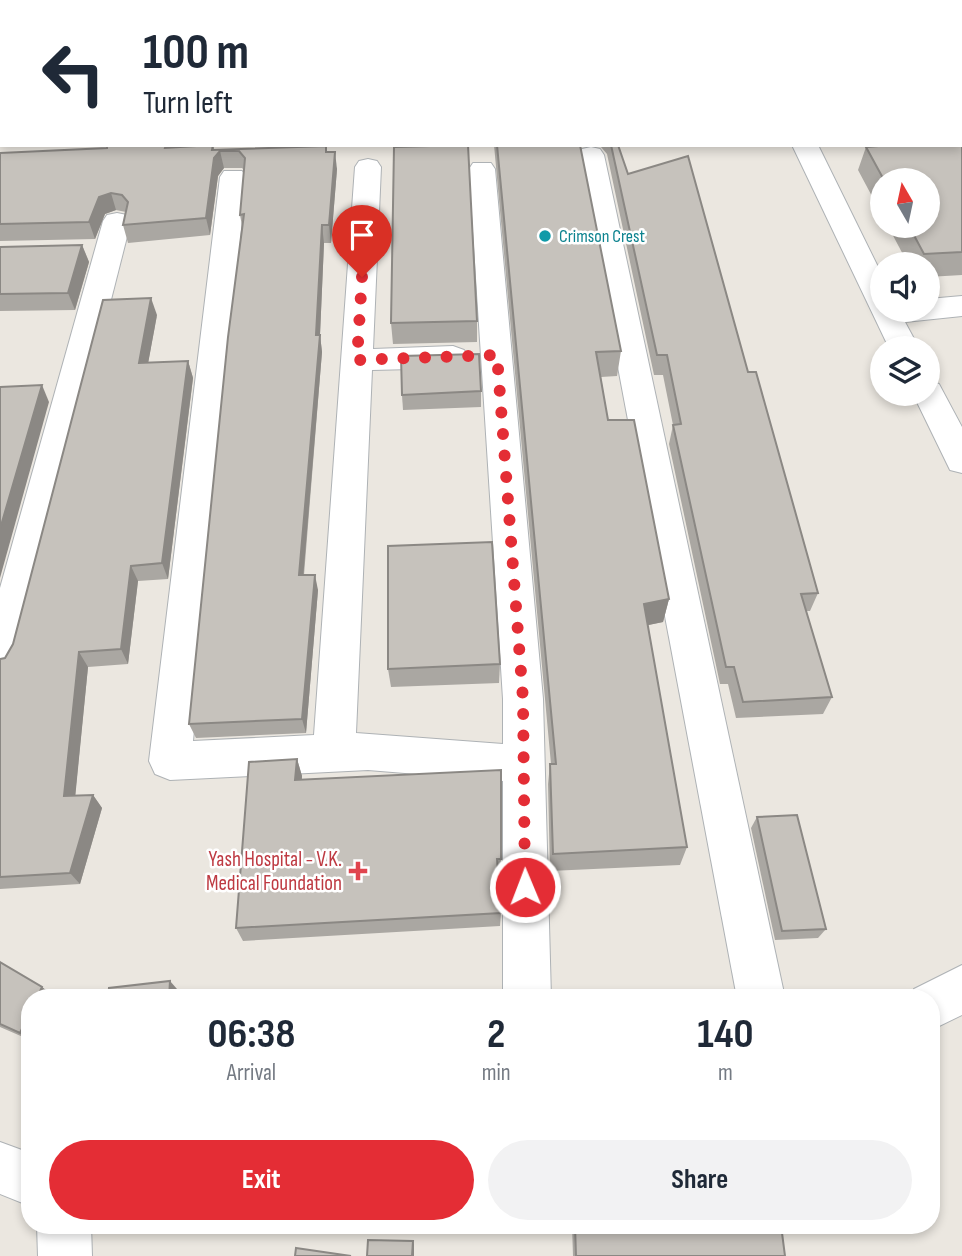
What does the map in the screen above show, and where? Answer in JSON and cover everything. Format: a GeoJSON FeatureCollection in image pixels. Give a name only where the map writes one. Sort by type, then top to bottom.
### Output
{"type":"FeatureCollection","features":[{"type":"Feature","properties":{"kind":"street"},"geometry":{"type":"LineString","coordinates":[[806,147],[870,281]]}},
{"type":"Feature","properties":{"kind":"street"},"geometry":{"type":"LineString","coordinates":[[591,155],[759,989]]}},
{"type":"Feature","properties":{"kind":"street"},"geometry":{"type":"LineString","coordinates":[[334,752],[368,167]]}},
{"type":"Feature","properties":{"kind":"street"},"geometry":{"type":"LineString","coordinates":[[482,169],[523,699],[527,989]]}},
{"type":"Feature","properties":{"kind":"street"},"geometry":{"type":"LineString","coordinates":[[233,177],[170,761],[368,751],[523,765]]}},
{"type":"Feature","properties":{"kind":"street"},"geometry":{"type":"LineString","coordinates":[[0,658],[103,241]]}},
{"type":"Feature","properties":{"kind":"street"},"geometry":{"type":"LineString","coordinates":[[940,308],[962,306]]}},
{"type":"Feature","properties":{"kind":"street"},"geometry":{"type":"LineString","coordinates":[[357,360],[497,355]]}},
{"type":"Feature","properties":{"kind":"street"},"geometry":{"type":"LineString","coordinates":[[935,406],[962,461]]}},
{"type":"Feature","properties":{"kind":"street"},"geometry":{"type":"LineString","coordinates":[[940,1001],[962,989]]}},
{"type":"Feature","properties":{"kind":"street"},"geometry":{"type":"LineString","coordinates":[[0,1168],[21,1176]]}},
{"type":"Feature","properties":{"kind":"street"},"geometry":{"type":"LineString","coordinates":[[64,1234],[65,1256]]}},
{"type":"Feature","properties":{"kind":"building"},"geometry":{"type":"Polygon","coordinates":[[[213,147],[212,150],[326,147],[326,152],[335,152],[329,225],[322,225],[316,335],[320,335],[299,575],[315,575],[302,719],[189,724],[228,337],[244,214],[240,215],[245,158],[239,151],[220,151],[214,158],[206,218],[123,225],[128,202],[122,195],[111,193],[99,197],[89,222],[0,224],[0,153],[213,147]]]}},
{"type":"Feature","properties":{"kind":"building"},"geometry":{"type":"Polygon","coordinates":[[[394,147],[468,147],[477,321],[391,323],[394,147]]]}},
{"type":"Feature","properties":{"kind":"building"},"geometry":{"type":"Polygon","coordinates":[[[497,147],[580,147],[621,351],[596,352],[608,420],[634,420],[669,599],[644,604],[687,847],[553,854],[550,764],[556,764],[497,147]]]}},
{"type":"Feature","properties":{"kind":"building"},"geometry":{"type":"Polygon","coordinates":[[[611,147],[619,147],[628,174],[688,156],[748,372],[756,372],[818,593],[801,594],[832,697],[743,702],[734,667],[726,667],[673,425],[681,424],[667,355],[657,355],[611,147]]]}},
{"type":"Feature","properties":{"kind":"building"},"geometry":{"type":"Polygon","coordinates":[[[866,147],[962,147],[962,252],[923,252],[915,238],[940,238],[940,168],[877,168],[866,147]]]}},
{"type":"Feature","properties":{"kind":"building"},"geometry":{"type":"Polygon","coordinates":[[[82,245],[68,293],[0,294],[0,247],[82,245]]]}},
{"type":"Feature","properties":{"kind":"building"},"geometry":{"type":"Polygon","coordinates":[[[151,298],[139,363],[188,361],[162,563],[131,566],[121,649],[79,652],[64,796],[93,795],[70,873],[0,877],[0,659],[5,658],[13,644],[103,300],[151,298]]]}},
{"type":"Feature","properties":{"kind":"building"},"geometry":{"type":"Polygon","coordinates":[[[479,354],[481,391],[402,395],[401,356],[479,354]]]}},
{"type":"Feature","properties":{"kind":"building"},"geometry":{"type":"Polygon","coordinates":[[[42,385],[0,529],[0,387],[42,385]]]}},
{"type":"Feature","properties":{"kind":"building"},"geometry":{"type":"Polygon","coordinates":[[[492,542],[500,664],[388,669],[388,546],[492,542]]]}},
{"type":"Feature","properties":{"kind":"building"},"geometry":{"type":"Polygon","coordinates":[[[297,759],[295,780],[501,770],[501,859],[497,859],[501,913],[236,928],[249,762],[297,759]]]}},
{"type":"Feature","properties":{"kind":"building"},"geometry":{"type":"Polygon","coordinates":[[[797,815],[826,929],[782,931],[757,817],[797,815]]]}},
{"type":"Feature","properties":{"kind":"building"},"geometry":{"type":"Polygon","coordinates":[[[0,962],[42,987],[21,989],[20,1033],[0,1024],[0,962]]]}},
{"type":"Feature","properties":{"kind":"building"},"geometry":{"type":"Polygon","coordinates":[[[170,981],[170,989],[109,988],[170,981]]]}},
{"type":"Feature","properties":{"kind":"building"},"geometry":{"type":"Polygon","coordinates":[[[575,1234],[782,1234],[785,1256],[576,1256],[575,1234]]]}},
{"type":"Feature","properties":{"kind":"building"},"geometry":{"type":"Polygon","coordinates":[[[368,1240],[413,1241],[412,1256],[367,1256],[368,1240]]]}},
{"type":"Feature","properties":{"kind":"building"},"geometry":{"type":"Polygon","coordinates":[[[296,1248],[351,1256],[295,1256],[296,1248]]]}},
{"type":"Feature","properties":{"kind":"place","name":"Crimson Crest"},"geometry":{"type":"Point","coordinates":[545,236]}},
{"type":"Feature","properties":{"kind":"place","name":"Yash Hospital - V.K. Medical Foundation"},"geometry":{"type":"Point","coordinates":[358,871]}},
{"type":"Feature","properties":{"kind":"route"},"geometry":{"type":"LineString","coordinates":[[362,277],[357,360],[497,355],[523,699],[525,887]]}}]}
